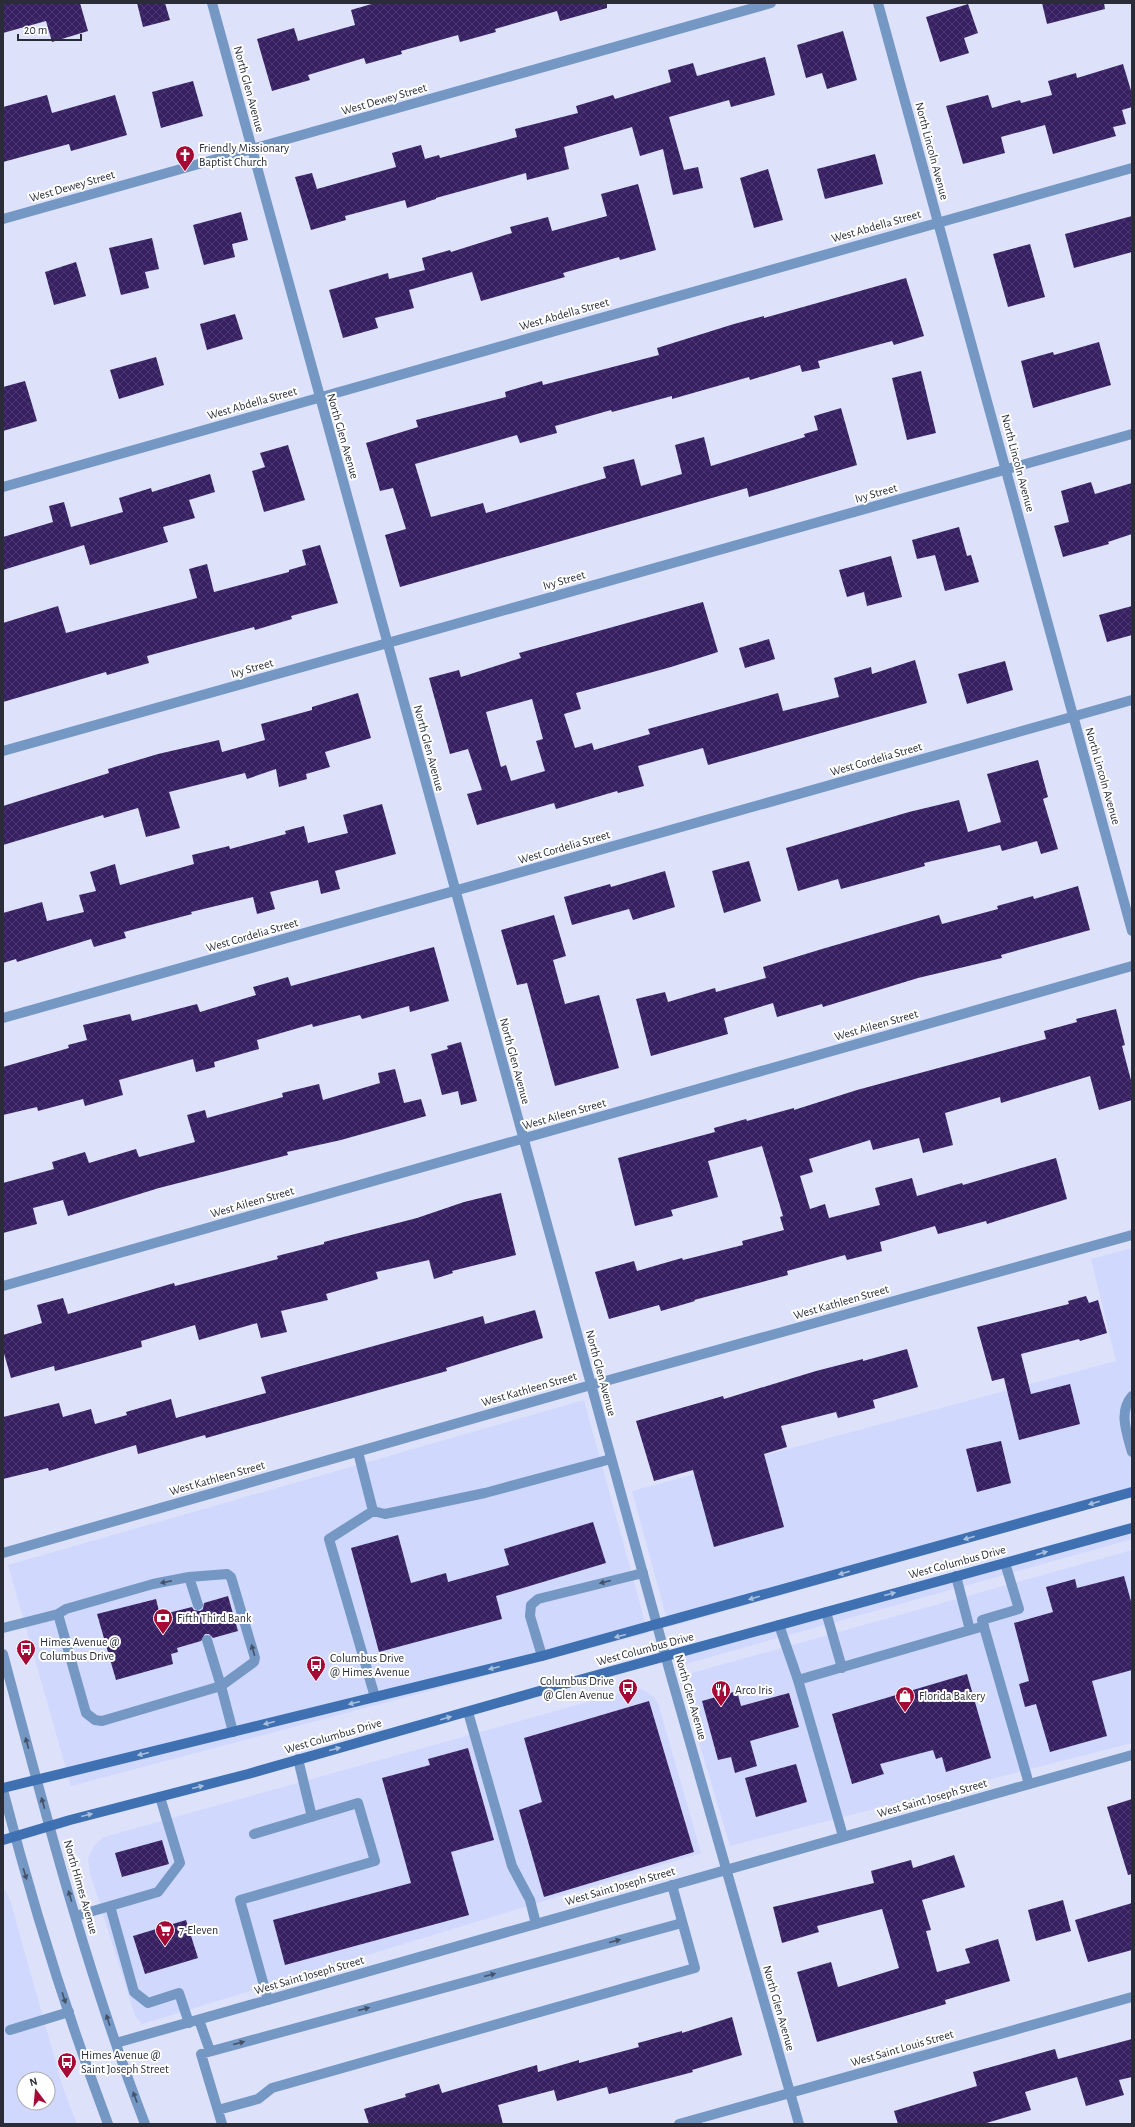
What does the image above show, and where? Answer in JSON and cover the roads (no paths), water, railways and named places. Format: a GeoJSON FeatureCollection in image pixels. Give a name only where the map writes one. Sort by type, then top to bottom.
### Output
{"type":"FeatureCollection","features":[{"type":"Feature","properties":{"kind":"main road","name":"West Columbus Drive"},"geometry":{"type":"LineString","coordinates":[[3,1789],[542,1656],[1132,1492]]}},
{"type":"Feature","properties":{"kind":"main road","name":"West Columbus Drive"},"geometry":{"type":"LineString","coordinates":[[3,1840],[1132,1528]]}},
{"type":"Feature","properties":{"kind":"street","name":"North Glen Avenue"},"geometry":{"type":"LineString","coordinates":[[212,3],[666,1658],[799,2124]]}},
{"type":"Feature","properties":{"kind":"street","name":"West Dewey Street"},"geometry":{"type":"LineString","coordinates":[[3,219],[771,3]]}},
{"type":"Feature","properties":{"kind":"street","name":"North Lincoln Avenue"},"geometry":{"type":"LineString","coordinates":[[878,3],[1072,717],[1132,931]]}},
{"type":"Feature","properties":{"kind":"street","name":"West Abdella Street"},"geometry":{"type":"LineString","coordinates":[[3,487],[1132,168]]}},
{"type":"Feature","properties":{"kind":"street","name":"Ivy Street"},"geometry":{"type":"LineString","coordinates":[[3,751],[1132,434]]}},
{"type":"Feature","properties":{"kind":"street","name":"West Cordelia Street"},"geometry":{"type":"LineString","coordinates":[[3,1018],[1132,700]]}},
{"type":"Feature","properties":{"kind":"street","name":"West Aileen Street"},"geometry":{"type":"LineString","coordinates":[[3,1286],[1132,966]]}},
{"type":"Feature","properties":{"kind":"street","name":"West Kathleen Street"},"geometry":{"type":"LineString","coordinates":[[3,1553],[591,1385],[1132,1235]]}},
{"type":"Feature","properties":{"kind":"street"},"geometry":{"type":"LineString","coordinates":[[1132,1396],[1126,1409],[1124,1422],[1132,1452]]}},
{"type":"Feature","properties":{"kind":"street"},"geometry":{"type":"LineString","coordinates":[[358,1452],[373,1511]]}},
{"type":"Feature","properties":{"kind":"street"},"geometry":{"type":"LineString","coordinates":[[375,1697],[329,1539],[373,1511],[385,1514],[478,1494],[612,1459]]}},
{"type":"Feature","properties":{"kind":"street"},"geometry":{"type":"LineString","coordinates":[[1005,1563],[1019,1609],[982,1620],[1029,1784]]}},
{"type":"Feature","properties":{"kind":"street"},"geometry":{"type":"LineString","coordinates":[[542,1656],[530,1616],[531,1606],[538,1599],[643,1573]]}},
{"type":"Feature","properties":{"kind":"street"},"geometry":{"type":"LineString","coordinates":[[3,1628],[58,1614],[66,1609],[153,1584],[189,1577],[226,1574],[231,1577],[255,1658],[252,1665],[222,1686],[102,1720],[95,1720],[86,1713],[58,1614]]}},
{"type":"Feature","properties":{"kind":"street"},"geometry":{"type":"LineString","coordinates":[[956,1576],[970,1630]]}},
{"type":"Feature","properties":{"kind":"street"},"geometry":{"type":"LineString","coordinates":[[189,1577],[198,1605]]}},
{"type":"Feature","properties":{"kind":"street"},"geometry":{"type":"LineString","coordinates":[[826,1612],[842,1668]]}},
{"type":"Feature","properties":{"kind":"street"},"geometry":{"type":"LineString","coordinates":[[779,1625],[798,1680],[843,1836]]}},
{"type":"Feature","properties":{"kind":"street"},"geometry":{"type":"LineString","coordinates":[[798,1680],[984,1626]]}},
{"type":"Feature","properties":{"kind":"street"},"geometry":{"type":"LineString","coordinates":[[208,1640],[222,1686],[233,1732]]}},
{"type":"Feature","properties":{"kind":"street","name":"North Himes Avenue"},"geometry":{"type":"LineString","coordinates":[[3,1654],[37,1781],[76,1916],[116,2042],[145,2124]]}},
{"type":"Feature","properties":{"kind":"street"},"geometry":{"type":"LineString","coordinates":[[468,1712],[512,1866],[530,1900],[536,1924]]}},
{"type":"Feature","properties":{"kind":"street","name":"West Saint Joseph Street"},"geometry":{"type":"LineString","coordinates":[[116,2042],[189,2023],[726,1869],[1132,1755]]}},
{"type":"Feature","properties":{"kind":"street"},"geometry":{"type":"LineString","coordinates":[[298,1759],[312,1817]]}},
{"type":"Feature","properties":{"kind":"street"},"geometry":{"type":"LineString","coordinates":[[3,1789],[15,1836],[69,2012],[108,2124]]}},
{"type":"Feature","properties":{"kind":"street"},"geometry":{"type":"LineString","coordinates":[[76,1916],[158,1892],[180,1863],[160,1797]]}},
{"type":"Feature","properties":{"kind":"street"},"geometry":{"type":"LineString","coordinates":[[254,1834],[358,1804],[375,1861],[240,1900],[268,2000]]}},
{"type":"Feature","properties":{"kind":"street"},"geometry":{"type":"LineString","coordinates":[[218,2110],[258,2099],[272,2088],[695,1968],[672,1885]]}},
{"type":"Feature","properties":{"kind":"street"},"geometry":{"type":"LineString","coordinates":[[110,1906],[134,1992],[148,2003],[179,1993],[189,2023]]}},
{"type":"Feature","properties":{"kind":"street"},"geometry":{"type":"LineString","coordinates":[[205,2052],[682,1923]]}},
{"type":"Feature","properties":{"kind":"street","name":"West Saint Louis Street"},"geometry":{"type":"LineString","coordinates":[[679,2124],[1132,1997]]}},
{"type":"Feature","properties":{"kind":"street"},"geometry":{"type":"LineString","coordinates":[[10,2030],[69,2012]]}},
{"type":"Feature","properties":{"kind":"street"},"geometry":{"type":"LineString","coordinates":[[199,2020],[222,2124]]}},
{"type":"Feature","properties":{"kind":"place","name":"Friendly Missionary Baptist Church"},"geometry":{"type":"Point","coordinates":[185,172]}},
{"type":"Feature","properties":{"kind":"place","name":"Fifth Third Bank"},"geometry":{"type":"Point","coordinates":[163,1635]}},
{"type":"Feature","properties":{"kind":"place","name":"Himes Avenue @ Columbus Drive"},"geometry":{"type":"Point","coordinates":[26,1666]}},
{"type":"Feature","properties":{"kind":"place","name":"Columbus Drive @ Himes Avenue"},"geometry":{"type":"Point","coordinates":[316,1682]}},
{"type":"Feature","properties":{"kind":"place","name":"Columbus Drive @ Glen Avenue"},"geometry":{"type":"Point","coordinates":[628,1705]}},
{"type":"Feature","properties":{"kind":"place","name":"Arco Iris"},"geometry":{"type":"Point","coordinates":[721,1707]}},
{"type":"Feature","properties":{"kind":"place","name":"Florida Bakery"},"geometry":{"type":"Point","coordinates":[905,1713]}},
{"type":"Feature","properties":{"kind":"place","name":"7-Eleven"},"geometry":{"type":"Point","coordinates":[165,1947]}},
{"type":"Feature","properties":{"kind":"place","name":"Himes Avenue @ Saint Joseph Street"},"geometry":{"type":"Point","coordinates":[67,2079]}}]}
